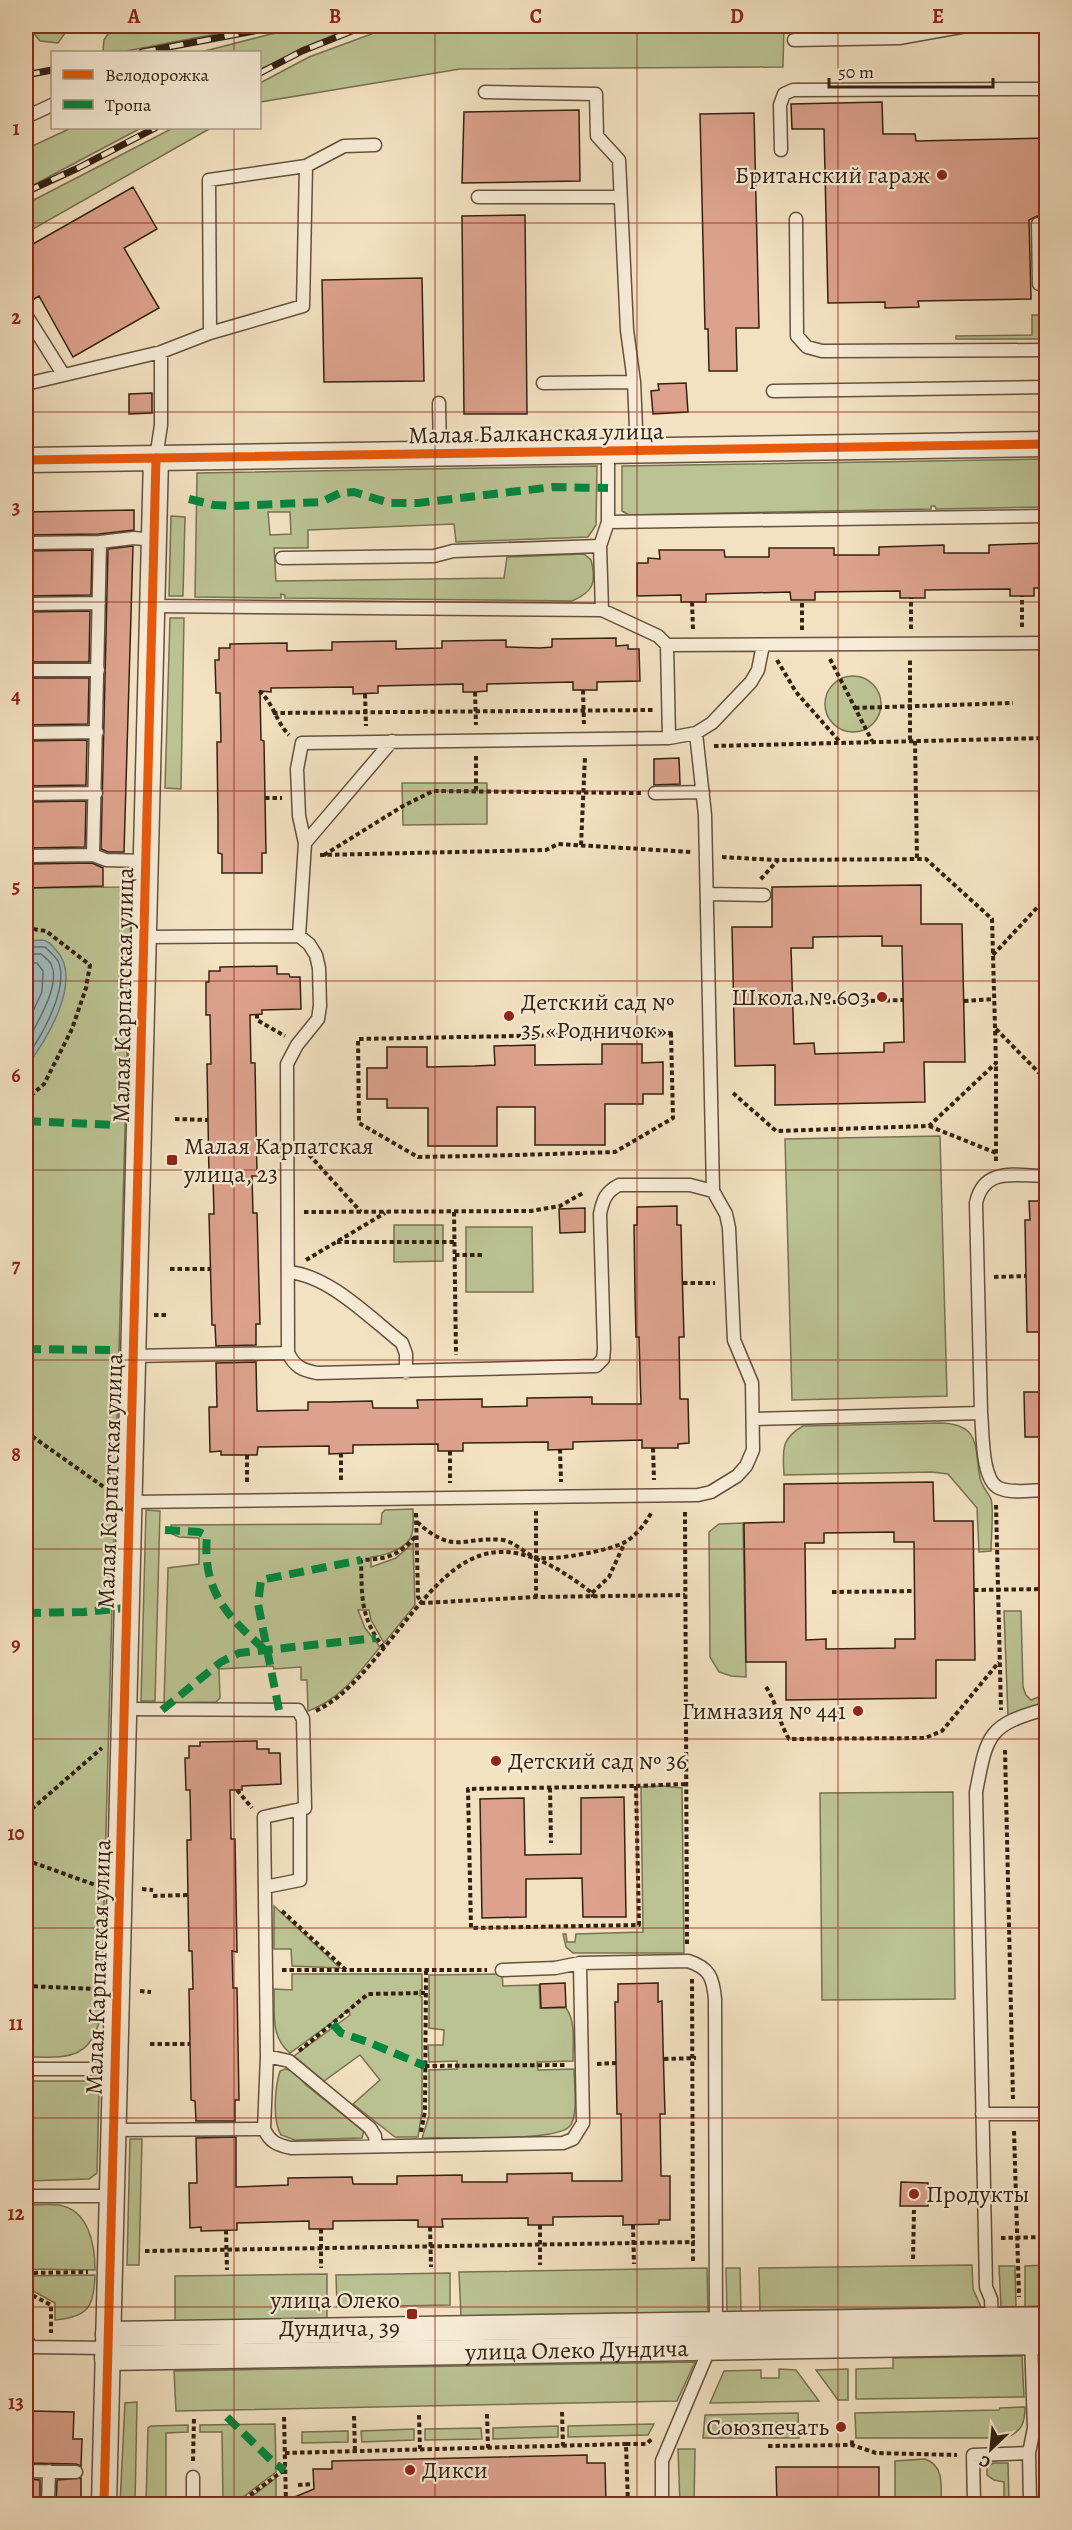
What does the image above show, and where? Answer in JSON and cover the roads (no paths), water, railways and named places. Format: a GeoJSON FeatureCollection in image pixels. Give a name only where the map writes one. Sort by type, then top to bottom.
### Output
{"type":"FeatureCollection","features":[{"type":"Feature","properties":{"kind":"street","name":"Малая Балканская улица"},"geometry":{"type":"LineString","coordinates":[[26,460],[1047,444]]}},
{"type":"Feature","properties":{"kind":"street","name":"Малая Карпатская улица"},"geometry":{"type":"LineString","coordinates":[[104,2505],[156,459]]}},
{"type":"Feature","properties":{"kind":"street","name":"улица Олеко Дундича"},"geometry":{"type":"LineString","coordinates":[[107,2347],[717,2324],[992,2332]]}},
{"type":"Feature","properties":{"kind":"street","name":"улица Олеко Дундича"},"geometry":{"type":"LineString","coordinates":[[107,2347],[710,2348],[992,2332],[1035,2326]]}},
{"type":"Feature","properties":{"kind":"lane"},"geometry":{"type":"LineString","coordinates":[[794,40],[899,38],[966,26]]}},
{"type":"Feature","properties":{"kind":"lane"},"geometry":{"type":"LineString","coordinates":[[781,150],[780,105],[784,94],[793,90],[1047,89]]}},
{"type":"Feature","properties":{"kind":"lane"},"geometry":{"type":"LineString","coordinates":[[485,92],[596,94],[597,136],[619,160],[627,330],[634,382],[637,451]]}},
{"type":"Feature","properties":{"kind":"lane"},"geometry":{"type":"LineString","coordinates":[[26,117],[51,105]]}},
{"type":"Feature","properties":{"kind":"lane"},"geometry":{"type":"LineString","coordinates":[[210,333],[209,180],[306,166],[344,146],[375,145]]}},
{"type":"Feature","properties":{"kind":"lane"},"geometry":{"type":"LineString","coordinates":[[26,384],[161,352],[210,333],[303,306],[306,166]]}},
{"type":"Feature","properties":{"kind":"lane"},"geometry":{"type":"LineString","coordinates":[[478,197],[621,197]]}},
{"type":"Feature","properties":{"kind":"lane"},"geometry":{"type":"LineString","coordinates":[[796,219],[797,336],[807,347],[822,351],[1047,350]]}},
{"type":"Feature","properties":{"kind":"lane"},"geometry":{"type":"LineString","coordinates":[[1038,224],[1039,284],[1047,284]]}},
{"type":"Feature","properties":{"kind":"lane"},"geometry":{"type":"LineString","coordinates":[[26,315],[63,374]]}},
{"type":"Feature","properties":{"kind":"lane"},"geometry":{"type":"LineString","coordinates":[[156,459],[161,425],[161,352]]}},
{"type":"Feature","properties":{"kind":"lane"},"geometry":{"type":"LineString","coordinates":[[543,383],[634,382]]}},
{"type":"Feature","properties":{"kind":"lane"},"geometry":{"type":"LineString","coordinates":[[774,391],[1047,387]]}},
{"type":"Feature","properties":{"kind":"lane"},"geometry":{"type":"LineString","coordinates":[[439,403],[440,454]]}},
{"type":"Feature","properties":{"kind":"lane"},"geometry":{"type":"LineString","coordinates":[[602,610],[600,546],[608,522],[608,451]]}},
{"type":"Feature","properties":{"kind":"lane"},"geometry":{"type":"LineString","coordinates":[[608,522],[1047,516]]}},
{"type":"Feature","properties":{"kind":"lane"},"geometry":{"type":"LineString","coordinates":[[26,543],[100,542],[134,538],[154,540]]}},
{"type":"Feature","properties":{"kind":"lane"},"geometry":{"type":"LineString","coordinates":[[93,855],[100,542]]}},
{"type":"Feature","properties":{"kind":"lane"},"geometry":{"type":"LineString","coordinates":[[282,558],[434,556],[453,551],[600,546]]}},
{"type":"Feature","properties":{"kind":"lane"},"geometry":{"type":"LineString","coordinates":[[26,604],[99,603]]}},
{"type":"Feature","properties":{"kind":"lane"},"geometry":{"type":"LineString","coordinates":[[153,606],[602,610],[658,636],[667,645],[669,738]]}},
{"type":"Feature","properties":{"kind":"lane"},"geometry":{"type":"LineString","coordinates":[[667,645],[1047,643]]}},
{"type":"Feature","properties":{"kind":"lane"},"geometry":{"type":"LineString","coordinates":[[299,936],[304,849],[298,816],[297,769],[302,743],[669,738],[696,733],[712,723],[751,682],[759,670],[763,645]]}},
{"type":"Feature","properties":{"kind":"lane"},"geometry":{"type":"LineString","coordinates":[[26,670],[98,670]]}},
{"type":"Feature","properties":{"kind":"lane"},"geometry":{"type":"LineString","coordinates":[[26,733],[97,732]]}},
{"type":"Feature","properties":{"kind":"lane"},"geometry":{"type":"LineString","coordinates":[[129,1502],[686,1496],[711,1492],[737,1476],[746,1466],[753,1450],[752,1383],[734,1340],[732,1246],[726,1214],[713,1191],[708,894],[703,792],[696,733]]}},
{"type":"Feature","properties":{"kind":"lane"},"geometry":{"type":"LineString","coordinates":[[304,849],[392,741]]}},
{"type":"Feature","properties":{"kind":"lane"},"geometry":{"type":"LineString","coordinates":[[655,793],[703,792]]}},
{"type":"Feature","properties":{"kind":"lane"},"geometry":{"type":"LineString","coordinates":[[26,794],[96,793]]}},
{"type":"Feature","properties":{"kind":"lane"},"geometry":{"type":"LineString","coordinates":[[26,856],[93,855],[105,860],[146,861]]}},
{"type":"Feature","properties":{"kind":"lane"},"geometry":{"type":"LineString","coordinates":[[708,894],[764,895]]}},
{"type":"Feature","properties":{"kind":"lane"},"geometry":{"type":"LineString","coordinates":[[144,938],[299,936],[309,944],[316,955],[320,968],[318,1019],[297,1045],[287,1064],[288,1353],[294,1365],[304,1370],[317,1373],[406,1372],[596,1366],[603,1359],[604,1350],[600,1214],[603,1200],[609,1191],[619,1185],[690,1185],[713,1191]]}},
{"type":"Feature","properties":{"kind":"lane"},"geometry":{"type":"LineString","coordinates":[[1047,1176],[996,1176],[986,1182],[979,1191],[976,1203],[981,1413],[986,1471],[991,1482],[999,1488],[1047,1490]]}},
{"type":"Feature","properties":{"kind":"lane"},"geometry":{"type":"LineString","coordinates":[[288,1272],[309,1275],[330,1287],[402,1343],[406,1354],[406,1372]]}},
{"type":"Feature","properties":{"kind":"lane"},"geometry":{"type":"LineString","coordinates":[[133,1356],[288,1353]]}},
{"type":"Feature","properties":{"kind":"lane"},"geometry":{"type":"LineString","coordinates":[[753,1419],[981,1413]]}},
{"type":"Feature","properties":{"kind":"lane"},"geometry":{"type":"LineString","coordinates":[[124,1709],[298,1710],[303,1719],[305,1808],[264,1817],[267,2056],[264,2129],[269,2139],[278,2145],[291,2148],[563,2143],[573,2139],[583,2123],[580,1963]]}},
{"type":"Feature","properties":{"kind":"lane"},"geometry":{"type":"LineString","coordinates":[[992,2332],[991,2299],[986,2287],[976,1792],[987,1743],[995,1731],[1021,1716],[1047,1710]]}},
{"type":"Feature","properties":{"kind":"lane"},"geometry":{"type":"LineString","coordinates":[[265,1891],[300,1880],[300,1809]]}},
{"type":"Feature","properties":{"kind":"lane"},"geometry":{"type":"LineString","coordinates":[[502,1970],[555,1968],[580,1963],[688,1961],[701,1965],[710,1972],[713,1983],[715,2058],[717,2324],[710,2348],[662,2461],[662,2505]]}},
{"type":"Feature","properties":{"kind":"lane"},"geometry":{"type":"LineString","coordinates":[[267,2056],[287,2060],[370,2128],[375,2136],[376,2146]]}},
{"type":"Feature","properties":{"kind":"lane"},"geometry":{"type":"LineString","coordinates":[[26,2068],[114,2069]]}},
{"type":"Feature","properties":{"kind":"lane"},"geometry":{"type":"LineString","coordinates":[[982,2114],[1047,2114]]}},
{"type":"Feature","properties":{"kind":"lane"},"geometry":{"type":"LineString","coordinates":[[113,2130],[264,2129]]}},
{"type":"Feature","properties":{"kind":"lane"},"geometry":{"type":"LineString","coordinates":[[26,2196],[111,2196]]}},
{"type":"Feature","properties":{"kind":"lane"},"geometry":{"type":"LineString","coordinates":[[1030,2505],[1029,2453],[1034,2428],[1035,2326]]}},
{"type":"Feature","properties":{"kind":"lane"},"geometry":{"type":"LineString","coordinates":[[28,2345],[107,2347]]}},
{"type":"Feature","properties":{"kind":"lane"},"geometry":{"type":"LineString","coordinates":[[974,2505],[973,2455],[1029,2453]]}},
{"type":"Feature","properties":{"kind":"lane"},"geometry":{"type":"LineString","coordinates":[[26,2471],[76,2472]]}},
{"type":"Feature","properties":{"kind":"lane"},"geometry":{"type":"LineString","coordinates":[[48,2505],[49,2471]]}},
{"type":"Feature","properties":{"kind":"lane"},"geometry":{"type":"LineString","coordinates":[[193,2477],[193,2505]]}},
{"type":"Feature","properties":{"kind":"water"},"geometry":{"type":"Polygon","coordinates":[[[42,940],[56,950],[64,963],[66,977],[64,993],[52,1026],[26,1067],[26,941],[42,940]]]}},
{"type":"Feature","properties":{"kind":"railway"},"geometry":{"type":"LineString","coordinates":[[147,51],[281,26]]}},
{"type":"Feature","properties":{"kind":"railway"},"geometry":{"type":"LineString","coordinates":[[261,72],[302,51],[364,26]]}},
{"type":"Feature","properties":{"kind":"railway"},"geometry":{"type":"LineString","coordinates":[[26,75],[51,70]]}},
{"type":"Feature","properties":{"kind":"railway"},"geometry":{"type":"LineString","coordinates":[[26,192],[153,129]]}},
{"type":"Feature","properties":{"kind":"place","name":"Британский гараж"},"geometry":{"type":"Point","coordinates":[942,175]}},
{"type":"Feature","properties":{"kind":"place","name":"Школа № 603"},"geometry":{"type":"Point","coordinates":[882,997]}},
{"type":"Feature","properties":{"kind":"place","name":"Детский сад № 35 «Родничок»"},"geometry":{"type":"Point","coordinates":[509,1016]}},
{"type":"Feature","properties":{"kind":"place","name":"Малая Карпатская улица, 23"},"geometry":{"type":"Point","coordinates":[172,1160]}},
{"type":"Feature","properties":{"kind":"place","name":"Гимназия № 441"},"geometry":{"type":"Point","coordinates":[858,1711]}},
{"type":"Feature","properties":{"kind":"place","name":"Детский сад № 36"},"geometry":{"type":"Point","coordinates":[496,1761]}},
{"type":"Feature","properties":{"kind":"place","name":"Продукты"},"geometry":{"type":"Point","coordinates":[914,2194]}},
{"type":"Feature","properties":{"kind":"place","name":"улица Олеко Дундича, 39"},"geometry":{"type":"Point","coordinates":[412,2314]}},
{"type":"Feature","properties":{"kind":"place","name":"Союзпечать"},"geometry":{"type":"Point","coordinates":[841,2427]}},
{"type":"Feature","properties":{"kind":"place","name":"Дикси"},"geometry":{"type":"Point","coordinates":[410,2470]}}]}
